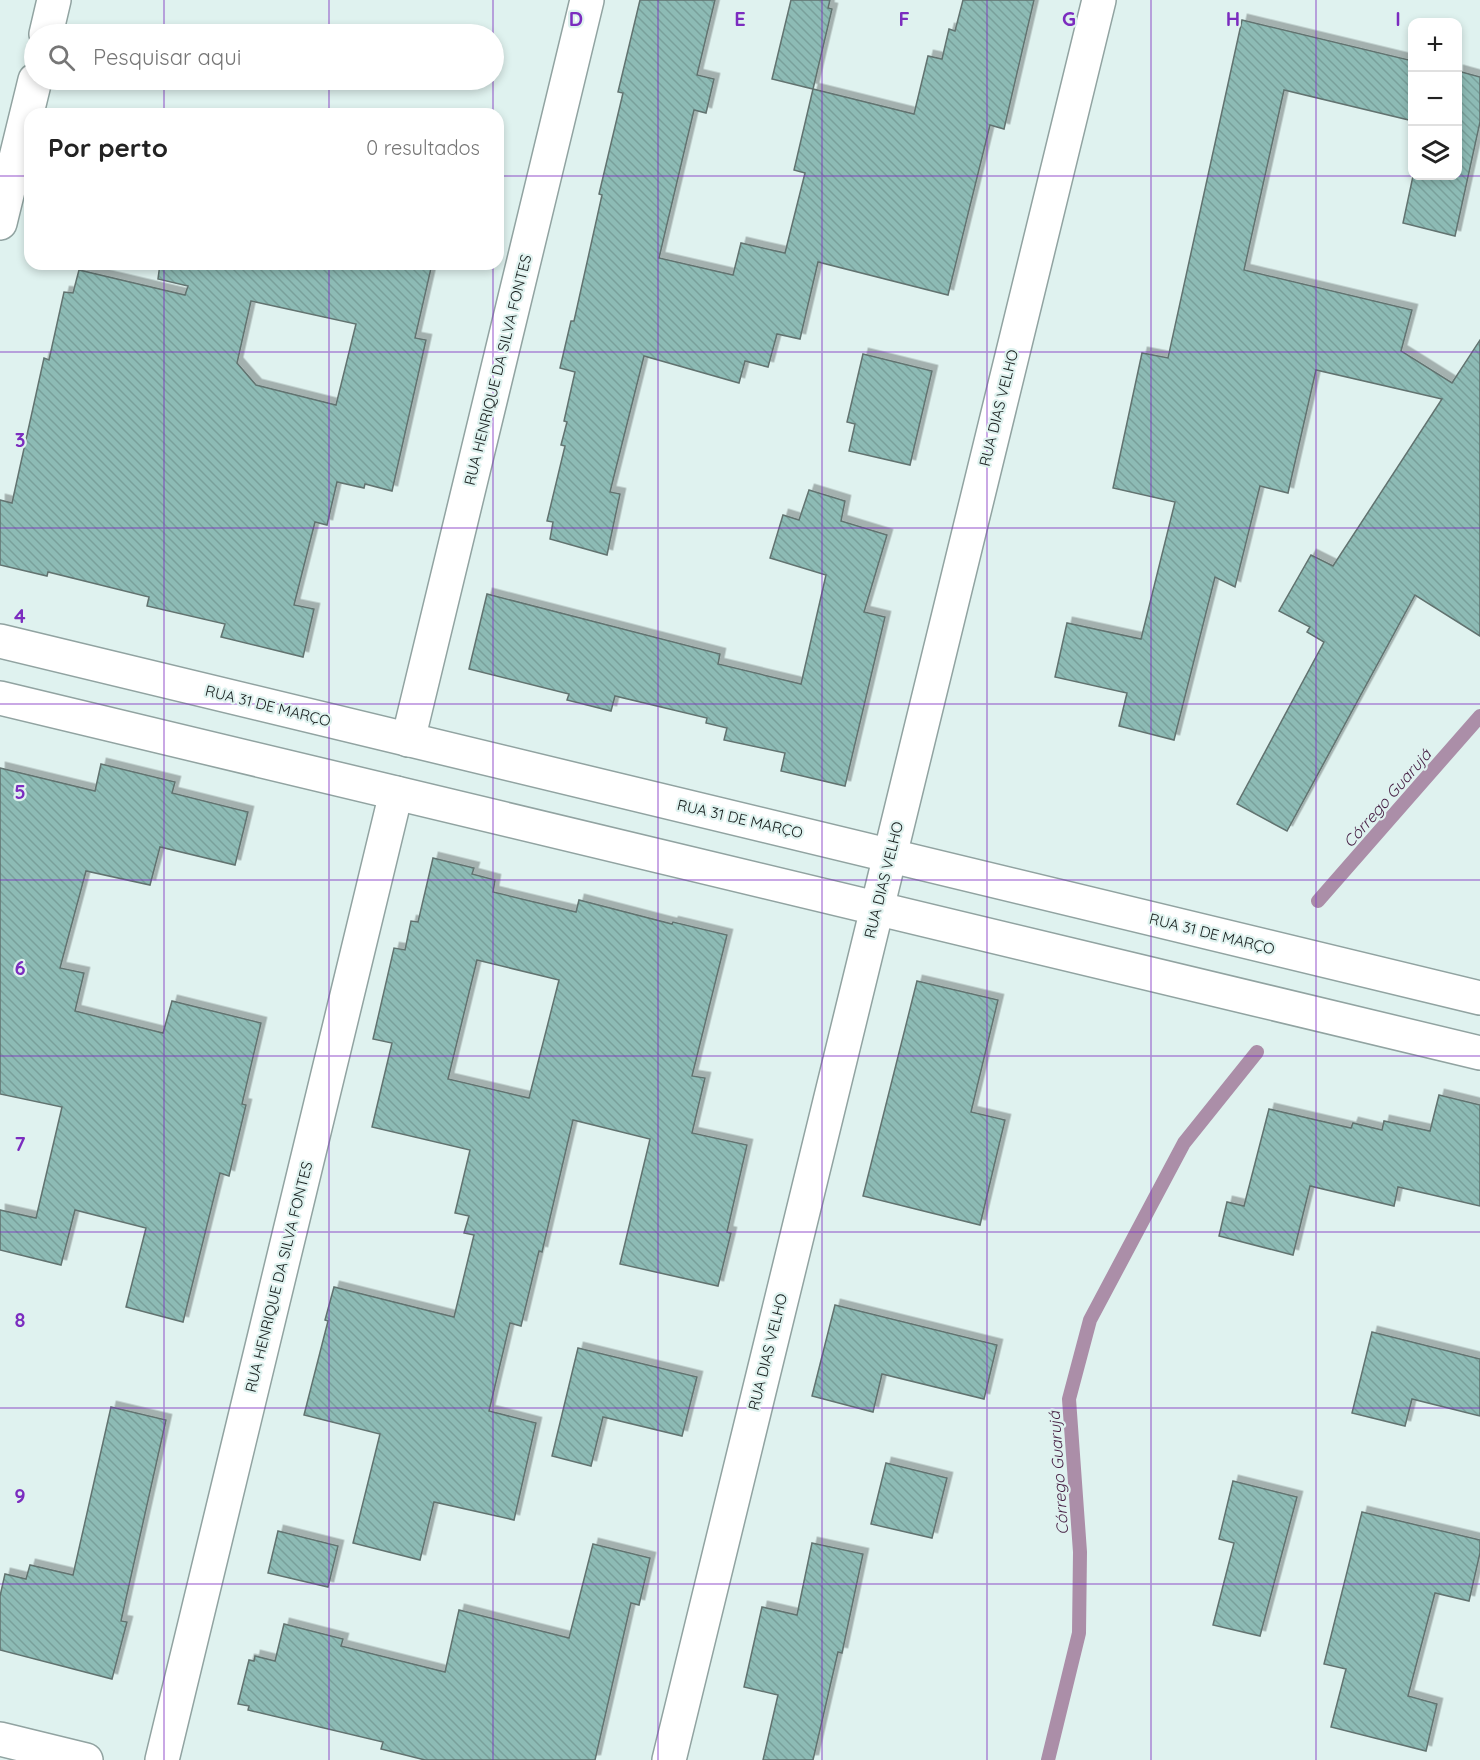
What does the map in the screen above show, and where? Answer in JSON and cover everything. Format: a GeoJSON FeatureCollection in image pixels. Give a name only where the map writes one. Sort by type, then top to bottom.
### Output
{"type":"FeatureCollection","features":[{"type":"Feature","properties":{"kind":"street"},"geometry":{"type":"LineString","coordinates":[[48,24],[54,0]]}},
{"type":"Feature","properties":{"kind":"street","name":"RUA HENRIQUE DA SILVA FONTES"},"geometry":{"type":"LineString","coordinates":[[408,740],[587,0]]}},
{"type":"Feature","properties":{"kind":"street","name":"RUA DIAS VELHO"},"geometry":{"type":"LineString","coordinates":[[669,1760],[1099,0]]}},
{"type":"Feature","properties":{"kind":"street"},"geometry":{"type":"LineString","coordinates":[[28,108],[33,90]]}},
{"type":"Feature","properties":{"kind":"street"},"geometry":{"type":"LineString","coordinates":[[0,223],[24,125]]}},
{"type":"Feature","properties":{"kind":"street","name":"RUA 31 DE MARÇO"},"geometry":{"type":"LineString","coordinates":[[0,641],[1480,998]]}},
{"type":"Feature","properties":{"kind":"street"},"geometry":{"type":"LineString","coordinates":[[0,698],[1480,1053]]}},
{"type":"Feature","properties":{"kind":"street","name":"RUA HENRIQUE DA SILVA FONTES"},"geometry":{"type":"LineString","coordinates":[[162,1760],[396,793]]}},
{"type":"Feature","properties":{"kind":"street"},"geometry":{"type":"LineString","coordinates":[[0,1739],[86,1760]]}},
{"type":"Feature","properties":{"kind":"building"},"geometry":{"type":"Polygon","coordinates":[[[640,0],[715,0],[697,75],[714,79],[706,113],[694,110],[659,258],[733,275],[741,243],[785,253],[805,173],[794,170],[813,89],[914,114],[928,56],[942,59],[949,29],[955,31],[963,0],[1034,0],[1004,129],[990,125],[948,295],[818,262],[800,339],[777,334],[768,367],[745,361],[739,383],[644,356],[610,492],[620,494],[607,555],[550,539],[553,522],[547,521],[565,446],[561,445],[567,422],[564,421],[575,372],[560,368],[571,321],[574,321],[602,195],[599,194],[623,93],[618,92],[640,0]]]}},
{"type":"Feature","properties":{"kind":"building"},"geometry":{"type":"Polygon","coordinates":[[[791,0],[830,0],[828,8],[832,9],[813,89],[772,79],[791,0]]]}},
{"type":"Feature","properties":{"kind":"building"},"geometry":{"type":"Polygon","coordinates":[[[1242,20],[1408,60],[1408,120],[1284,90],[1244,270],[1412,310],[1401,351],[1452,383],[1480,340],[1480,636],[1415,595],[1287,831],[1237,804],[1324,642],[1307,632],[1310,627],[1279,611],[1311,555],[1333,566],[1442,399],[1316,370],[1288,493],[1260,486],[1235,587],[1215,577],[1174,740],[1119,726],[1127,693],[1055,677],[1067,623],[1141,639],[1175,502],[1113,488],[1142,353],[1168,358],[1242,20]]]}},
{"type":"Feature","properties":{"kind":"building"},"geometry":{"type":"Polygon","coordinates":[[[1462,72],[1480,77],[1480,122],[1455,236],[1403,223],[1412,180],[1462,180],[1462,72]]]}},
{"type":"Feature","properties":{"kind":"building"},"geometry":{"type":"Polygon","coordinates":[[[79,270],[185,295],[188,286],[158,279],[159,270],[431,270],[415,338],[426,340],[392,491],[365,484],[364,488],[337,482],[327,525],[315,522],[294,605],[314,609],[303,657],[221,637],[225,624],[147,606],[149,597],[48,572],[47,576],[0,565],[0,500],[12,503],[44,358],[49,360],[64,292],[73,293],[79,270]],[[251,301],[237,363],[256,385],[336,405],[356,324],[251,301]]]}},
{"type":"Feature","properties":{"kind":"building"},"geometry":{"type":"Polygon","coordinates":[[[863,354],[932,371],[910,465],[849,451],[855,424],[847,422],[863,354]]]}},
{"type":"Feature","properties":{"kind":"building"},"geometry":{"type":"Polygon","coordinates":[[[809,490],[845,501],[841,521],[887,535],[864,612],[885,617],[845,786],[781,771],[785,753],[724,740],[727,728],[706,723],[707,718],[615,696],[611,711],[567,700],[569,694],[469,669],[487,594],[720,654],[718,664],[801,684],[826,575],[770,558],[783,515],[799,520],[809,490]]]}},
{"type":"Feature","properties":{"kind":"building"},"geometry":{"type":"Polygon","coordinates":[[[101,764],[175,782],[172,793],[248,812],[235,865],[160,847],[150,885],[86,871],[60,968],[84,973],[75,1011],[163,1033],[172,1001],[261,1023],[242,1104],[246,1105],[229,1176],[220,1173],[183,1322],[126,1307],[146,1228],[75,1210],[61,1265],[0,1250],[0,1210],[36,1218],[62,1107],[0,1094],[0,768],[95,791],[101,764]]]}},
{"type":"Feature","properties":{"kind":"building"},"geometry":{"type":"Polygon","coordinates":[[[433,858],[474,868],[472,874],[495,880],[493,892],[576,912],[579,900],[672,924],[673,922],[727,935],[692,1076],[705,1078],[692,1133],[747,1145],[727,1232],[731,1233],[718,1286],[620,1264],[650,1139],[573,1120],[542,1252],[539,1251],[521,1326],[510,1323],[489,1411],[536,1423],[514,1520],[434,1502],[420,1560],[353,1543],[380,1434],[304,1415],[328,1321],[325,1320],[334,1287],[454,1317],[474,1235],[464,1233],[469,1216],[455,1213],[470,1150],[372,1127],[392,1043],[373,1039],[394,948],[405,950],[411,921],[418,922],[433,858]],[[477,960],[448,1079],[529,1098],[559,980],[477,960]]]}},
{"type":"Feature","properties":{"kind":"building"},"geometry":{"type":"Polygon","coordinates":[[[917,981],[998,1000],[971,1112],[1005,1120],[980,1225],[863,1196],[917,981]]]}},
{"type":"Feature","properties":{"kind":"building"},"geometry":{"type":"Polygon","coordinates":[[[1439,1095],[1480,1105],[1480,1206],[1398,1187],[1394,1206],[1310,1186],[1293,1255],[1219,1236],[1227,1202],[1244,1206],[1269,1109],[1351,1128],[1353,1123],[1382,1130],[1384,1121],[1430,1131],[1439,1095]]]}},
{"type":"Feature","properties":{"kind":"building"},"geometry":{"type":"Polygon","coordinates":[[[835,1305],[997,1345],[984,1399],[882,1374],[873,1412],[812,1396],[835,1305]]]}},
{"type":"Feature","properties":{"kind":"building"},"geometry":{"type":"Polygon","coordinates":[[[1372,1332],[1480,1359],[1480,1416],[1412,1399],[1405,1426],[1352,1413],[1372,1332]]]}},
{"type":"Feature","properties":{"kind":"building"},"geometry":{"type":"Polygon","coordinates":[[[578,1348],[697,1377],[682,1436],[603,1417],[591,1466],[552,1456],[578,1348]]]}},
{"type":"Feature","properties":{"kind":"building"},"geometry":{"type":"Polygon","coordinates":[[[111,1407],[166,1420],[121,1621],[127,1622],[112,1679],[0,1650],[0,1596],[5,1574],[26,1579],[30,1565],[73,1575],[111,1407]]]}},
{"type":"Feature","properties":{"kind":"building"},"geometry":{"type":"Polygon","coordinates":[[[886,1463],[947,1478],[932,1538],[871,1524],[886,1463]]]}},
{"type":"Feature","properties":{"kind":"building"},"geometry":{"type":"Polygon","coordinates":[[[1233,1481],[1297,1497],[1260,1636],[1213,1625],[1234,1543],[1219,1539],[1233,1481]]]}},
{"type":"Feature","properties":{"kind":"building"},"geometry":{"type":"Polygon","coordinates":[[[1362,1512],[1480,1540],[1480,1553],[1469,1601],[1435,1593],[1408,1696],[1437,1704],[1426,1751],[1331,1727],[1346,1669],[1324,1664],[1362,1512]]]}},
{"type":"Feature","properties":{"kind":"building"},"geometry":{"type":"Polygon","coordinates":[[[278,1531],[338,1546],[328,1587],[268,1573],[278,1531]]]}},
{"type":"Feature","properties":{"kind":"building"},"geometry":{"type":"Polygon","coordinates":[[[812,1543],[863,1554],[842,1653],[838,1652],[813,1760],[763,1760],[778,1695],[744,1687],[762,1607],[797,1615],[812,1543]]]}},
{"type":"Feature","properties":{"kind":"building"},"geometry":{"type":"Polygon","coordinates":[[[593,1544],[650,1558],[639,1605],[631,1603],[595,1760],[425,1760],[381,1749],[383,1742],[248,1710],[249,1706],[238,1704],[249,1660],[254,1661],[255,1656],[275,1661],[284,1624],[343,1639],[341,1646],[445,1672],[459,1610],[569,1638],[593,1544]]]}},
{"type":"Feature","properties":{"kind":"waterway","name":"Córrego Guarujá"},"geometry":{"type":"LineString","coordinates":[[1318,901],[1480,716]]}},
{"type":"Feature","properties":{"kind":"waterway","name":"Córrego Guarujá"},"geometry":{"type":"LineString","coordinates":[[1048,1760],[1079,1633],[1080,1552],[1069,1399],[1090,1320],[1184,1143],[1257,1052]]}}]}
